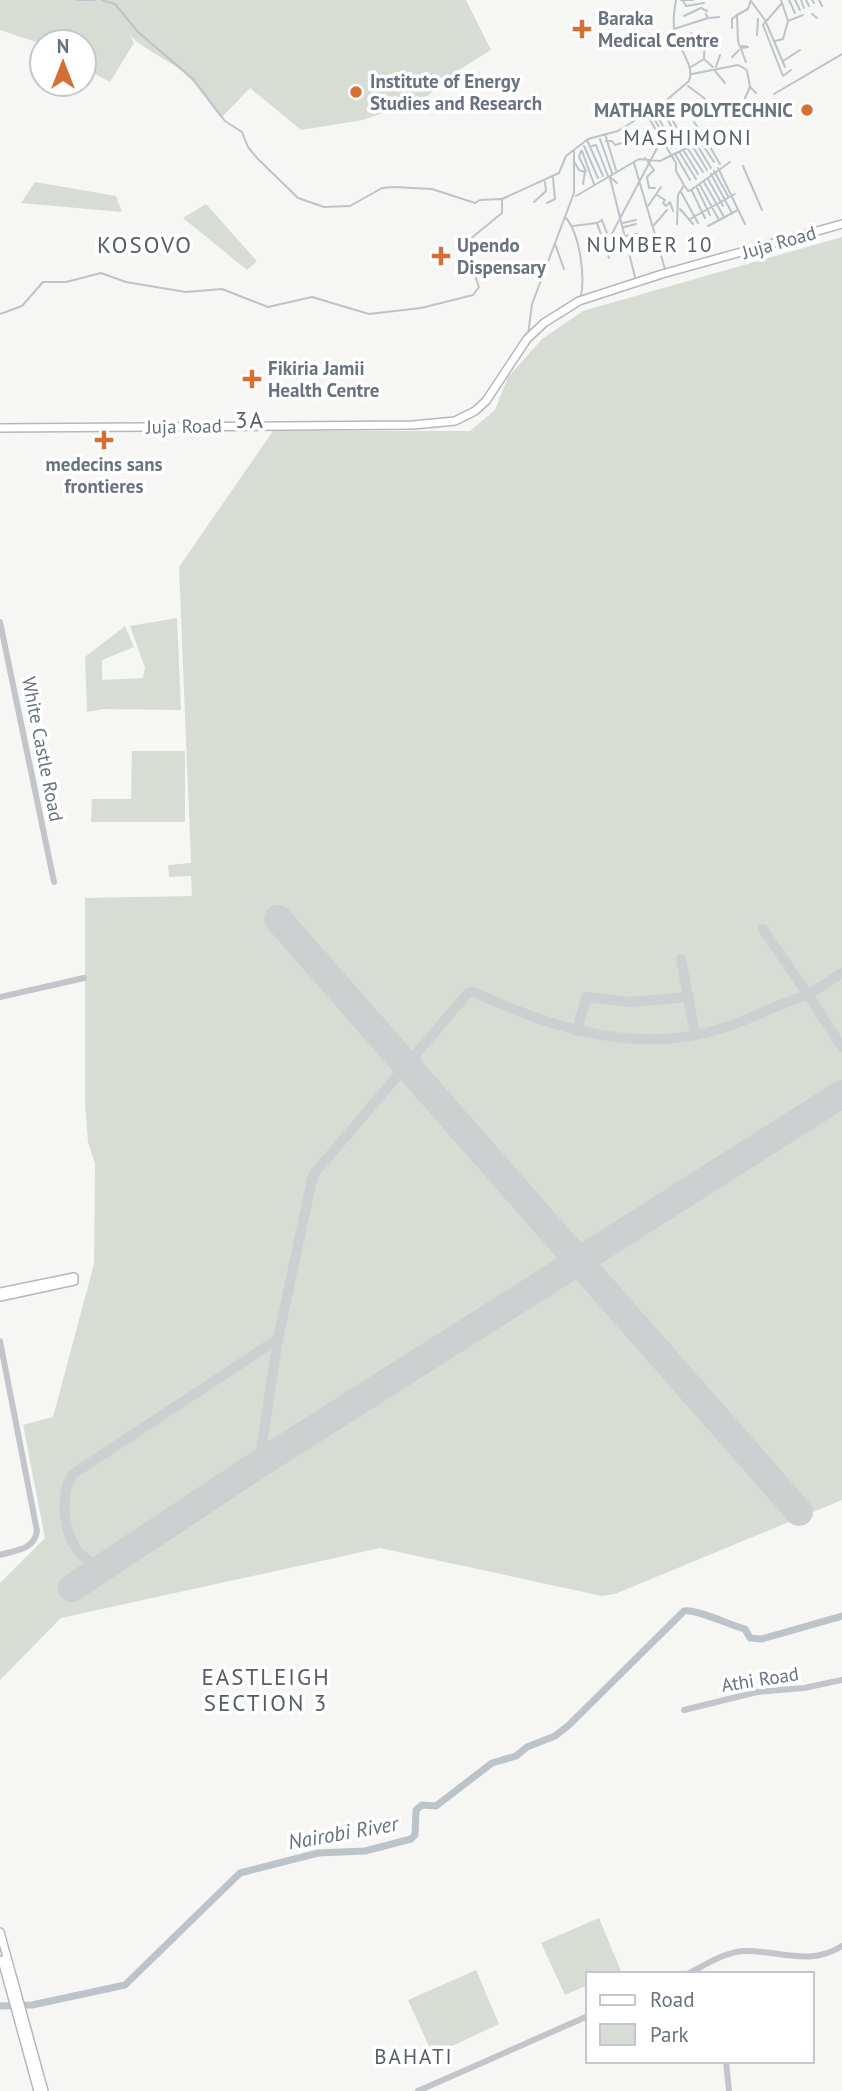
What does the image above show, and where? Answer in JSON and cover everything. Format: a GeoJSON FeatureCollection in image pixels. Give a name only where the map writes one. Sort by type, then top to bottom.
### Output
{"type":"FeatureCollection","features":[{"type":"Feature","properties":{"kind":"main road","name":"Juja Road"},"geometry":{"type":"LineString","coordinates":[[0,428],[413,425],[451,422],[479,408],[537,329],[579,301],[643,279],[842,224]]}},
{"type":"Feature","properties":{"kind":"main road"},"geometry":{"type":"LineString","coordinates":[[74,1278],[74,1281],[0,1294],[74,1278]]}},
{"type":"Feature","properties":{"kind":"main road"},"geometry":{"type":"LineString","coordinates":[[0,1932],[38,2091]]}},
{"type":"Feature","properties":{"kind":"main road"},"geometry":{"type":"LineString","coordinates":[[0,1952],[15,1997]]}},
{"type":"Feature","properties":{"kind":"main road"},"geometry":{"type":"LineString","coordinates":[[18,2010],[44,2091]]}},
{"type":"Feature","properties":{"kind":"street","name":"White Castle Road"},"geometry":{"type":"LineString","coordinates":[[0,622],[54,882]]}},
{"type":"Feature","properties":{"kind":"street"},"geometry":{"type":"LineString","coordinates":[[0,997],[84,978]]}},
{"type":"Feature","properties":{"kind":"street"},"geometry":{"type":"LineString","coordinates":[[0,1341],[37,1531],[36,1538],[28,1547],[0,1555]]}},
{"type":"Feature","properties":{"kind":"street","name":"Athi Road"},"geometry":{"type":"LineString","coordinates":[[684,1710],[757,1692],[804,1688],[842,1680]]}},
{"type":"Feature","properties":{"kind":"street"},"geometry":{"type":"LineString","coordinates":[[699,1971],[743,1951],[799,1957],[821,1955],[842,1946]]}},
{"type":"Feature","properties":{"kind":"street"},"geometry":{"type":"LineString","coordinates":[[418,2091],[586,2018]]}},
{"type":"Feature","properties":{"kind":"street"},"geometry":{"type":"LineString","coordinates":[[726,2063],[729,2091]]}},
{"type":"Feature","properties":{"kind":"green space"},"geometry":{"type":"Polygon","coordinates":[[[0,0],[466,0],[491,50],[454,73],[424,99],[363,120],[301,130],[250,88],[221,118],[183,72],[130,35],[134,43],[110,82],[98,76],[98,28],[28,28],[28,39],[0,30],[0,0]]]}},
{"type":"Feature","properties":{"kind":"green space"},"geometry":{"type":"Polygon","coordinates":[[[35,182],[116,196],[122,212],[21,203],[35,182]]]}},
{"type":"Feature","properties":{"kind":"green space"},"geometry":{"type":"Polygon","coordinates":[[[206,204],[257,261],[247,270],[183,218],[206,204]]]}},
{"type":"Feature","properties":{"kind":"green space"},"geometry":{"type":"Polygon","coordinates":[[[842,237],[842,1500],[615,1594],[602,1596],[380,1548],[61,1618],[0,1680],[0,1583],[45,1538],[23,1425],[53,1417],[94,1264],[95,1164],[88,1142],[85,1103],[85,898],[192,896],[191,876],[169,877],[168,865],[191,863],[179,567],[273,431],[470,431],[495,410],[508,377],[542,339],[583,311],[842,237]]]}},
{"type":"Feature","properties":{"kind":"green space"},"geometry":{"type":"Polygon","coordinates":[[[177,618],[181,710],[103,709],[87,712],[85,657],[125,626],[134,647],[102,660],[102,680],[143,678],[145,668],[130,626],[177,618]]]}},
{"type":"Feature","properties":{"kind":"green space"},"geometry":{"type":"Polygon","coordinates":[[[132,751],[185,751],[185,822],[91,822],[92,799],[131,799],[132,751]]]}},
{"type":"Feature","properties":{"kind":"green space"},"geometry":{"type":"Polygon","coordinates":[[[599,1918],[621,1971],[586,1972],[586,1986],[565,1995],[541,1943],[599,1918]]]}},
{"type":"Feature","properties":{"kind":"green space"},"geometry":{"type":"Polygon","coordinates":[[[476,1970],[499,2024],[433,2055],[408,2000],[476,1970]]]}},
{"type":"Feature","properties":{"kind":"waterway"},"geometry":{"type":"LineString","coordinates":[[78,0],[95,0]]}},
{"type":"Feature","properties":{"kind":"waterway"},"geometry":{"type":"LineString","coordinates":[[102,0],[115,4],[138,32],[193,79],[225,121],[242,132],[248,147],[257,158],[298,198],[324,207],[350,206],[382,188],[394,187],[432,189],[475,203],[480,200],[501,199]]}},
{"type":"Feature","properties":{"kind":"waterway"},"geometry":{"type":"LineString","coordinates":[[0,314],[22,306],[43,282],[66,282],[101,273],[126,282],[186,292],[222,289],[268,307],[312,297],[369,314],[421,308],[473,295],[479,287],[464,244],[502,213],[502,199],[559,173],[566,156],[588,139],[618,131],[634,121],[643,109],[662,104],[689,81],[690,69],[674,30],[676,0]]}},
{"type":"Feature","properties":{"kind":"waterway"},"geometry":{"type":"LineString","coordinates":[[681,0],[693,0]]}},
{"type":"Feature","properties":{"kind":"waterway"},"geometry":{"type":"LineString","coordinates":[[746,62],[738,41],[737,15],[748,9],[751,0]]}},
{"type":"Feature","properties":{"kind":"waterway"},"geometry":{"type":"LineString","coordinates":[[775,41],[783,39],[788,21],[781,0]]}},
{"type":"Feature","properties":{"kind":"waterway"},"geometry":{"type":"LineString","coordinates":[[789,0],[795,13]]}},
{"type":"Feature","properties":{"kind":"waterway"},"geometry":{"type":"LineString","coordinates":[[795,0],[800,10]]}},
{"type":"Feature","properties":{"kind":"waterway"},"geometry":{"type":"LineString","coordinates":[[801,0],[804,8]]}},
{"type":"Feature","properties":{"kind":"waterway"},"geometry":{"type":"LineString","coordinates":[[806,0],[809,6]]}},
{"type":"Feature","properties":{"kind":"waterway"},"geometry":{"type":"LineString","coordinates":[[819,0],[822,6]]}},
{"type":"Feature","properties":{"kind":"waterway"},"geometry":{"type":"LineString","coordinates":[[683,1],[686,6],[704,3]]}},
{"type":"Feature","properties":{"kind":"waterway"},"geometry":{"type":"LineString","coordinates":[[751,1],[765,20],[785,67]]}},
{"type":"Feature","properties":{"kind":"waterway"},"geometry":{"type":"LineString","coordinates":[[782,3],[763,25],[783,76],[791,70]]}},
{"type":"Feature","properties":{"kind":"waterway"},"geometry":{"type":"LineString","coordinates":[[684,16],[701,8],[707,11]]}},
{"type":"Feature","properties":{"kind":"waterway"},"geometry":{"type":"LineString","coordinates":[[674,29],[708,18],[706,14]]}},
{"type":"Feature","properties":{"kind":"waterway"},"geometry":{"type":"LineString","coordinates":[[812,14],[817,18]]}},
{"type":"Feature","properties":{"kind":"waterway"},"geometry":{"type":"LineString","coordinates":[[732,28],[732,19],[737,15]]}},
{"type":"Feature","properties":{"kind":"waterway"},"geometry":{"type":"LineString","coordinates":[[788,21],[803,15]]}},
{"type":"Feature","properties":{"kind":"waterway"},"geometry":{"type":"LineString","coordinates":[[710,18],[719,17]]}},
{"type":"Feature","properties":{"kind":"waterway"},"geometry":{"type":"LineString","coordinates":[[757,35],[758,19]]}},
{"type":"Feature","properties":{"kind":"waterway"},"geometry":{"type":"LineString","coordinates":[[691,33],[694,36],[691,42]]}},
{"type":"Feature","properties":{"kind":"waterway"},"geometry":{"type":"LineString","coordinates":[[691,67],[704,59],[705,37]]}},
{"type":"Feature","properties":{"kind":"waterway"},"geometry":{"type":"LineString","coordinates":[[742,46],[748,47],[742,48]]}},
{"type":"Feature","properties":{"kind":"waterway"},"geometry":{"type":"LineString","coordinates":[[732,57],[739,50]]}},
{"type":"Feature","properties":{"kind":"waterway"},"geometry":{"type":"LineString","coordinates":[[783,61],[800,50]]}},
{"type":"Feature","properties":{"kind":"waterway"},"geometry":{"type":"LineString","coordinates":[[774,94],[842,54]]}},
{"type":"Feature","properties":{"kind":"waterway"},"geometry":{"type":"LineString","coordinates":[[716,67],[720,55]]}},
{"type":"Feature","properties":{"kind":"waterway"},"geometry":{"type":"LineString","coordinates":[[705,60],[713,67]]}},
{"type":"Feature","properties":{"kind":"waterway"},"geometry":{"type":"LineString","coordinates":[[692,74],[738,65],[747,70],[750,87],[756,93]]}},
{"type":"Feature","properties":{"kind":"waterway"},"geometry":{"type":"LineString","coordinates":[[715,71],[725,83]]}},
{"type":"Feature","properties":{"kind":"waterway"},"geometry":{"type":"LineString","coordinates":[[688,86],[704,98],[715,115]]}},
{"type":"Feature","properties":{"kind":"waterway"},"geometry":{"type":"LineString","coordinates":[[745,98],[750,87]]}},
{"type":"Feature","properties":{"kind":"waterway"},"geometry":{"type":"LineString","coordinates":[[663,103],[686,144]]}},
{"type":"Feature","properties":{"kind":"waterway"},"geometry":{"type":"LineString","coordinates":[[606,245],[666,131],[651,106]]}},
{"type":"Feature","properties":{"kind":"waterway"},"geometry":{"type":"LineString","coordinates":[[661,106],[681,146]]}},
{"type":"Feature","properties":{"kind":"waterway"},"geometry":{"type":"LineString","coordinates":[[648,108],[671,148]]}},
{"type":"Feature","properties":{"kind":"waterway"},"geometry":{"type":"LineString","coordinates":[[644,110],[676,163],[676,171],[684,185],[678,195],[677,224]]}},
{"type":"Feature","properties":{"kind":"waterway"},"geometry":{"type":"LineString","coordinates":[[738,118],[757,110]]}},
{"type":"Feature","properties":{"kind":"waterway"},"geometry":{"type":"LineString","coordinates":[[694,122],[704,136]]}},
{"type":"Feature","properties":{"kind":"waterway"},"geometry":{"type":"LineString","coordinates":[[688,128],[695,140]]}},
{"type":"Feature","properties":{"kind":"waterway"},"geometry":{"type":"LineString","coordinates":[[605,134],[616,170]]}},
{"type":"Feature","properties":{"kind":"waterway"},"geometry":{"type":"LineString","coordinates":[[576,196],[639,159],[660,161],[709,137]]}},
{"type":"Feature","properties":{"kind":"waterway"},"geometry":{"type":"LineString","coordinates":[[600,139],[612,173]]}},
{"type":"Feature","properties":{"kind":"waterway"},"geometry":{"type":"LineString","coordinates":[[587,140],[603,176]]}},
{"type":"Feature","properties":{"kind":"waterway"},"geometry":{"type":"LineString","coordinates":[[706,140],[720,164]]}},
{"type":"Feature","properties":{"kind":"waterway"},"geometry":{"type":"LineString","coordinates":[[606,141],[612,141],[615,145],[625,142],[629,145]]}},
{"type":"Feature","properties":{"kind":"waterway"},"geometry":{"type":"LineString","coordinates":[[701,142],[714,162]]}},
{"type":"Feature","properties":{"kind":"waterway"},"geometry":{"type":"LineString","coordinates":[[592,146],[596,145],[608,176]]}},
{"type":"Feature","properties":{"kind":"waterway"},"geometry":{"type":"LineString","coordinates":[[697,145],[711,168]]}},
{"type":"Feature","properties":{"kind":"waterway"},"geometry":{"type":"LineString","coordinates":[[584,146],[598,178]]}},
{"type":"Feature","properties":{"kind":"waterway"},"geometry":{"type":"LineString","coordinates":[[693,147],[707,170]]}},
{"type":"Feature","properties":{"kind":"waterway"},"geometry":{"type":"LineString","coordinates":[[688,149],[703,172]]}},
{"type":"Feature","properties":{"kind":"waterway"},"geometry":{"type":"LineString","coordinates":[[528,335],[532,304],[574,193],[574,150]]}},
{"type":"Feature","properties":{"kind":"waterway"},"geometry":{"type":"LineString","coordinates":[[581,151],[579,157],[586,171]]}},
{"type":"Feature","properties":{"kind":"waterway"},"geometry":{"type":"LineString","coordinates":[[582,151],[594,184]]}},
{"type":"Feature","properties":{"kind":"waterway"},"geometry":{"type":"LineString","coordinates":[[684,151],[698,174]]}},
{"type":"Feature","properties":{"kind":"waterway"},"geometry":{"type":"LineString","coordinates":[[680,153],[696,179]]}},
{"type":"Feature","properties":{"kind":"waterway"},"geometry":{"type":"LineString","coordinates":[[675,154],[690,180]]}},
{"type":"Feature","properties":{"kind":"waterway"},"geometry":{"type":"LineString","coordinates":[[645,158],[654,170],[647,177],[649,188],[655,188]]}},
{"type":"Feature","properties":{"kind":"waterway"},"geometry":{"type":"LineString","coordinates":[[684,185],[688,191],[691,190],[730,162]]}},
{"type":"Feature","properties":{"kind":"waterway"},"geometry":{"type":"LineString","coordinates":[[575,163],[579,170],[585,172],[583,184]]}},
{"type":"Feature","properties":{"kind":"waterway"},"geometry":{"type":"LineString","coordinates":[[634,163],[665,269]]}},
{"type":"Feature","properties":{"kind":"waterway"},"geometry":{"type":"LineString","coordinates":[[743,166],[762,210]]}},
{"type":"Feature","properties":{"kind":"waterway"},"geometry":{"type":"LineString","coordinates":[[718,168],[745,224]]}},
{"type":"Feature","properties":{"kind":"waterway"},"geometry":{"type":"LineString","coordinates":[[714,171],[728,196]]}},
{"type":"Feature","properties":{"kind":"waterway"},"geometry":{"type":"LineString","coordinates":[[711,174],[732,213]]}},
{"type":"Feature","properties":{"kind":"waterway"},"geometry":{"type":"LineString","coordinates":[[610,177],[617,183]]}},
{"type":"Feature","properties":{"kind":"waterway"},"geometry":{"type":"LineString","coordinates":[[547,203],[555,199],[553,178]]}},
{"type":"Feature","properties":{"kind":"waterway"},"geometry":{"type":"LineString","coordinates":[[610,178],[635,277]]}},
{"type":"Feature","properties":{"kind":"waterway"},"geometry":{"type":"LineString","coordinates":[[708,179],[723,206]]}},
{"type":"Feature","properties":{"kind":"waterway"},"geometry":{"type":"LineString","coordinates":[[534,202],[546,191],[545,182]]}},
{"type":"Feature","properties":{"kind":"waterway"},"geometry":{"type":"LineString","coordinates":[[704,182],[724,217]]}},
{"type":"Feature","properties":{"kind":"waterway"},"geometry":{"type":"LineString","coordinates":[[700,185],[719,220]]}},
{"type":"Feature","properties":{"kind":"waterway"},"geometry":{"type":"LineString","coordinates":[[648,206],[661,187]]}},
{"type":"Feature","properties":{"kind":"waterway"},"geometry":{"type":"LineString","coordinates":[[697,188],[710,215]]}},
{"type":"Feature","properties":{"kind":"waterway"},"geometry":{"type":"LineString","coordinates":[[692,191],[705,218]]}},
{"type":"Feature","properties":{"kind":"waterway"},"geometry":{"type":"LineString","coordinates":[[681,192],[698,223]]}},
{"type":"Feature","properties":{"kind":"waterway"},"geometry":{"type":"LineString","coordinates":[[690,219],[735,194]]}},
{"type":"Feature","properties":{"kind":"waterway"},"geometry":{"type":"LineString","coordinates":[[657,195],[665,200],[663,203],[666,206],[670,202],[673,211]]}},
{"type":"Feature","properties":{"kind":"waterway"},"geometry":{"type":"LineString","coordinates":[[680,209],[693,224]]}},
{"type":"Feature","properties":{"kind":"waterway"},"geometry":{"type":"LineString","coordinates":[[654,225],[667,210]]}},
{"type":"Feature","properties":{"kind":"waterway"},"geometry":{"type":"LineString","coordinates":[[708,226],[738,210]]}},
{"type":"Feature","properties":{"kind":"waterway"},"geometry":{"type":"LineString","coordinates":[[566,218],[575,234],[580,256],[581,296]]}},
{"type":"Feature","properties":{"kind":"waterway"},"geometry":{"type":"LineString","coordinates":[[597,223],[602,220],[608,236]]}},
{"type":"Feature","properties":{"kind":"waterway"},"geometry":{"type":"LineString","coordinates":[[623,223],[636,220]]}},
{"type":"Feature","properties":{"kind":"waterway"},"geometry":{"type":"LineString","coordinates":[[573,226],[597,223],[609,258]]}},
{"type":"Feature","properties":{"kind":"waterway"},"geometry":{"type":"LineString","coordinates":[[624,227],[636,224]]}},
{"type":"Feature","properties":{"kind":"waterway"},"geometry":{"type":"LineString","coordinates":[[626,236],[638,234]]}},
{"type":"Feature","properties":{"kind":"waterway"},"geometry":{"type":"LineString","coordinates":[[555,244],[564,269]]}},
{"type":"Feature","properties":{"kind":"waterway","name":"Nairobi River"},"geometry":{"type":"LineString","coordinates":[[0,2006],[32,2005],[125,1985],[240,1873],[318,1853],[365,1851],[411,1839],[415,1835],[416,1810],[422,1805],[436,1806],[492,1763],[516,1756],[527,1747],[555,1736],[684,1611],[713,1617],[745,1629],[750,1638],[762,1639],[842,1616]]}},
{"type":"Feature","properties":{"kind":"taxiway"},"geometry":{"type":"LineString","coordinates":[[259,1464],[278,1339],[313,1175],[468,993],[474,992],[564,1027],[596,1034],[660,1039],[692,1036],[723,1028],[808,995],[763,929]]}},
{"type":"Feature","properties":{"kind":"taxiway"},"geometry":{"type":"LineString","coordinates":[[681,959],[695,1035]]}},
{"type":"Feature","properties":{"kind":"taxiway"},"geometry":{"type":"LineString","coordinates":[[842,973],[808,995],[842,1047]]}},
{"type":"Feature","properties":{"kind":"taxiway"},"geometry":{"type":"LineString","coordinates":[[577,1031],[586,997],[630,1002],[689,997]]}},
{"type":"Feature","properties":{"kind":"taxiway"},"geometry":{"type":"LineString","coordinates":[[115,1561],[99,1564],[86,1559],[76,1549],[65,1518],[67,1486],[73,1474],[278,1339]]}},
{"type":"Feature","properties":{"kind":"runway"},"geometry":{"type":"LineString","coordinates":[[278,919],[799,1512]]}},
{"type":"Feature","properties":{"kind":"runway"},"geometry":{"type":"LineString","coordinates":[[72,1588],[259,1464],[842,1094]]}},
{"type":"Feature","properties":{"kind":"place","name":"Baraka Medical Centre"},"geometry":{"type":"Point","coordinates":[582,29]}},
{"type":"Feature","properties":{"kind":"place","name":"Institute of Energy Studies and Research"},"geometry":{"type":"Point","coordinates":[356,92]}},
{"type":"Feature","properties":{"kind":"place","name":"MATHARE POLYTECHNIC"},"geometry":{"type":"Point","coordinates":[807,110]}},
{"type":"Feature","properties":{"kind":"place","name":"Upendo Dispensary"},"geometry":{"type":"Point","coordinates":[441,256]}},
{"type":"Feature","properties":{"kind":"place","name":"Fikiria Jamii Health Centre"},"geometry":{"type":"Point","coordinates":[252,379]}},
{"type":"Feature","properties":{"kind":"place","name":"medecins sans frontieres"},"geometry":{"type":"Point","coordinates":[104,440]}},
{"type":"Feature","properties":{"kind":"district","name":"MASHIMONI"},"geometry":{"type":"Point","coordinates":[688,138]}},
{"type":"Feature","properties":{"kind":"district","name":"KOSOVO"},"geometry":{"type":"Point","coordinates":[145,245]}},
{"type":"Feature","properties":{"kind":"district","name":"NUMBER 10"},"geometry":{"type":"Point","coordinates":[650,245]}},
{"type":"Feature","properties":{"kind":"district","name":"3A"},"geometry":{"type":"Point","coordinates":[250,420]}},
{"type":"Feature","properties":{"kind":"district","name":"EASTLEIGH SECTION 3"},"geometry":{"type":"Point","coordinates":[266,1690]}},
{"type":"Feature","properties":{"kind":"district","name":"BAHATI"},"geometry":{"type":"Point","coordinates":[414,2057]}}]}
